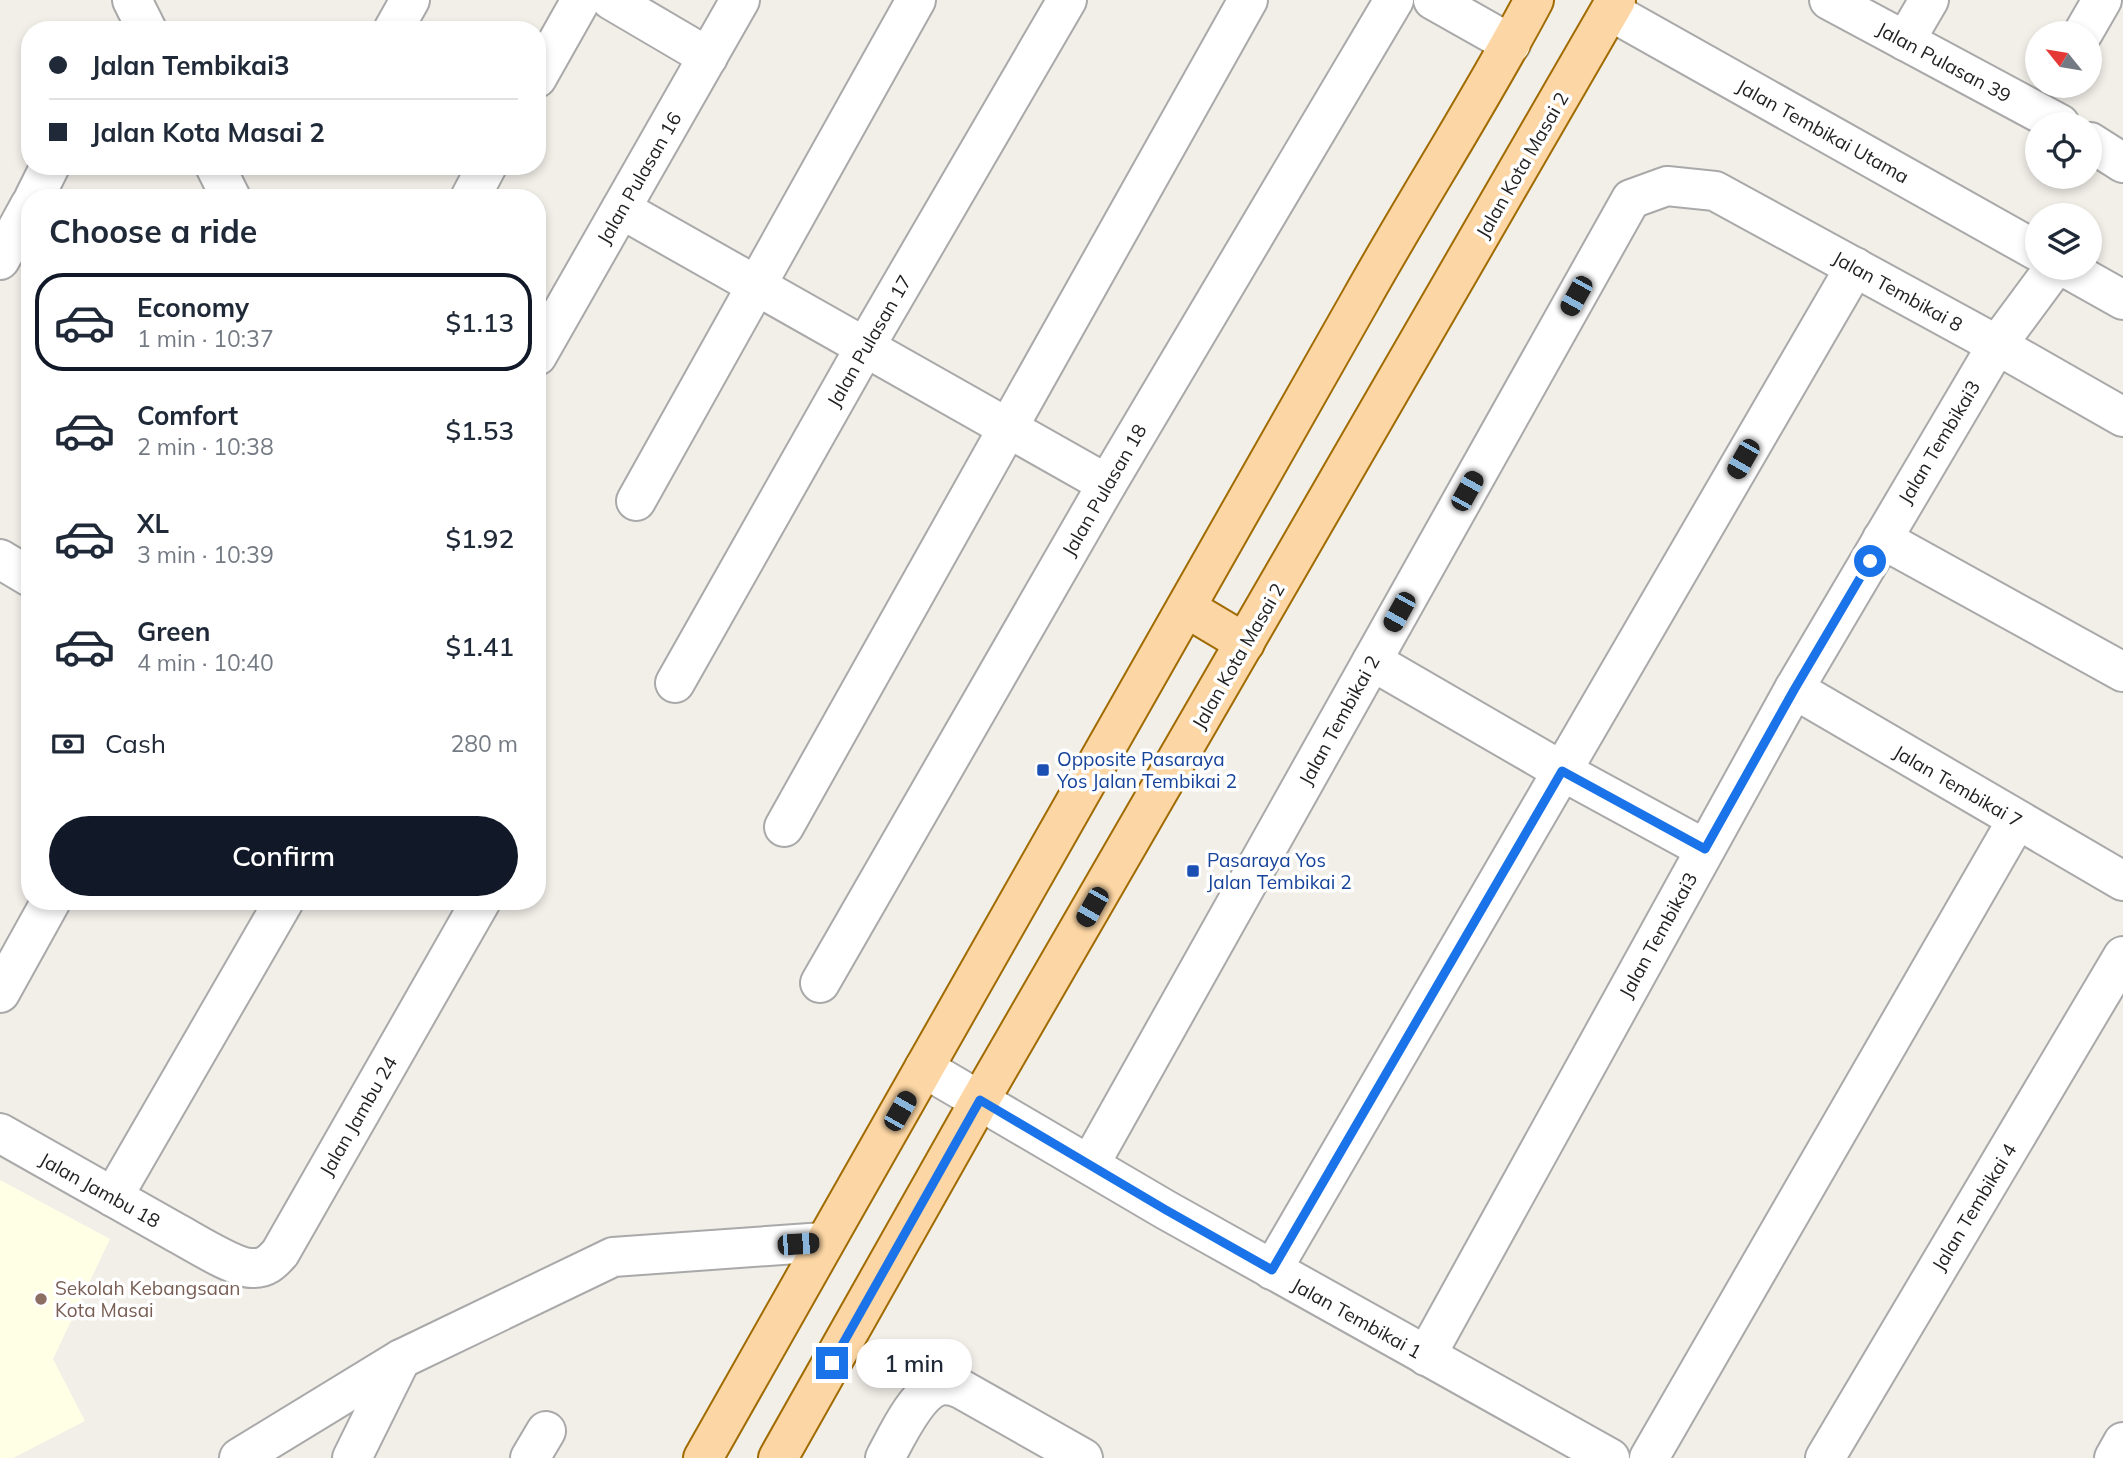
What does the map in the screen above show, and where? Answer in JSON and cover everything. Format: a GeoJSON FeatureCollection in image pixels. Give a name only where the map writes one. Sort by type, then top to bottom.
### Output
{"type":"FeatureCollection","features":[{"type":"Feature","properties":{"kind":"main road"},"geometry":{"type":"LineString","coordinates":[[703,1458],[1188,609],[1402,226],[1511,44],[1534,0]]}},
{"type":"Feature","properties":{"kind":"main road","name":"Jalan Kota Masai 2"},"geometry":{"type":"LineString","coordinates":[[778,1458],[980,1100],[1613,6]]}},
{"type":"Feature","properties":{"kind":"main road"},"geometry":{"type":"LineString","coordinates":[[1188,609],[1245,643]]}},
{"type":"Feature","properties":{"kind":"street"},"geometry":{"type":"LineString","coordinates":[[398,21],[410,0]]}},
{"type":"Feature","properties":{"kind":"street"},"geometry":{"type":"LineString","coordinates":[[546,62],[581,0]]}},
{"type":"Feature","properties":{"kind":"street"},"geometry":{"type":"LineString","coordinates":[[611,0],[709,57]]}},
{"type":"Feature","properties":{"kind":"street","name":"Jalan Pulasan 16"},"geometry":{"type":"LineString","coordinates":[[546,340],[740,0]]}},
{"type":"Feature","properties":{"kind":"street"},"geometry":{"type":"LineString","coordinates":[[636,501],[916,0]]}},
{"type":"Feature","properties":{"kind":"street","name":"Jalan Pulasan 17"},"geometry":{"type":"LineString","coordinates":[[675,683],[1066,0]]}},
{"type":"Feature","properties":{"kind":"street"},"geometry":{"type":"LineString","coordinates":[[784,827],[1248,0]]}},
{"type":"Feature","properties":{"kind":"street","name":"Jalan Pulasan 18"},"geometry":{"type":"LineString","coordinates":[[820,983],[1107,484],[1394,0]]}},
{"type":"Feature","properties":{"kind":"street"},"geometry":{"type":"LineString","coordinates":[[1433,0],[1511,44]]}},
{"type":"Feature","properties":{"kind":"street","name":"Jalan Pulasan 39"},"geometry":{"type":"LineString","coordinates":[[1829,0],[1905,41],[2050,107]]}},
{"type":"Feature","properties":{"kind":"street"},"geometry":{"type":"LineString","coordinates":[[1905,41],[1928,0]]}},
{"type":"Feature","properties":{"kind":"street"},"geometry":{"type":"LineString","coordinates":[[2090,21],[2102,0]]}},
{"type":"Feature","properties":{"kind":"street","name":"Jalan Tembikai Utama"},"geometry":{"type":"LineString","coordinates":[[1613,6],[2025,244]]}},
{"type":"Feature","properties":{"kind":"street"},"geometry":{"type":"LineString","coordinates":[[2102,150],[2123,163]]}},
{"type":"Feature","properties":{"kind":"street","name":"Jalan Tembikai 8"},"geometry":{"type":"LineString","coordinates":[[1667,186],[1715,191],[2123,417]]}},
{"type":"Feature","properties":{"kind":"street","name":"Jalan Tembikai 2"},"geometry":{"type":"LineString","coordinates":[[1090,1164],[1631,199],[1667,186]]}},
{"type":"Feature","properties":{"kind":"street"},"geometry":{"type":"LineString","coordinates":[[621,209],[1107,484]]}},
{"type":"Feature","properties":{"kind":"street"},"geometry":{"type":"LineString","coordinates":[[2,254],[21,221]]}},
{"type":"Feature","properties":{"kind":"street"},"geometry":{"type":"LineString","coordinates":[[1272,1270],[1855,268]]}},
{"type":"Feature","properties":{"kind":"street","name":"Jalan Tembikai3"},"geometry":{"type":"LineString","coordinates":[[1426,1356],[1794,690],[1997,345],[2045,280]]}},
{"type":"Feature","properties":{"kind":"street"},"geometry":{"type":"LineString","coordinates":[[2087,280],[2123,300]]}},
{"type":"Feature","properties":{"kind":"street"},"geometry":{"type":"LineString","coordinates":[[1882,539],[2123,672]]}},
{"type":"Feature","properties":{"kind":"street"},"geometry":{"type":"LineString","coordinates":[[0,559],[21,572]]}},
{"type":"Feature","properties":{"kind":"street"},"geometry":{"type":"LineString","coordinates":[[1372,661],[1562,771],[1705,849]]}},
{"type":"Feature","properties":{"kind":"street","name":"Jalan Tembikai 7"},"geometry":{"type":"LineString","coordinates":[[1794,690],[2123,881]]}},
{"type":"Feature","properties":{"kind":"street"},"geometry":{"type":"LineString","coordinates":[[1648,1458],[2017,820]]}},
{"type":"Feature","properties":{"kind":"street"},"geometry":{"type":"LineString","coordinates":[[0,993],[46,910]]}},
{"type":"Feature","properties":{"kind":"street"},"geometry":{"type":"LineString","coordinates":[[113,1197],[279,910]]}},
{"type":"Feature","properties":{"kind":"street","name":"Jalan Jambu 24"},"geometry":{"type":"LineString","coordinates":[[200,1246],[250,1269],[272,1262],[476,910]]}},
{"type":"Feature","properties":{"kind":"street","name":"Jalan Tembikai 4"},"geometry":{"type":"LineString","coordinates":[[1825,1458],[2123,956]]}},
{"type":"Feature","properties":{"kind":"street","name":"Jalan Tembikai 1"},"geometry":{"type":"LineString","coordinates":[[925,1068],[1272,1270],[1610,1458]]}},
{"type":"Feature","properties":{"kind":"street","name":"Jalan Jambu 18"},"geometry":{"type":"LineString","coordinates":[[0,1133],[200,1246]]}},
{"type":"Feature","properties":{"kind":"street"},"geometry":{"type":"LineString","coordinates":[[239,1458],[401,1359],[613,1256],[824,1242]]}},
{"type":"Feature","properties":{"kind":"street"},"geometry":{"type":"LineString","coordinates":[[352,1458],[401,1359]]}},
{"type":"Feature","properties":{"kind":"street"},"geometry":{"type":"LineString","coordinates":[[885,1458],[910,1415],[928,1392],[950,1385],[1083,1458]]}},
{"type":"Feature","properties":{"kind":"street"},"geometry":{"type":"LineString","coordinates":[[2114,1458],[2123,1442]]}},
{"type":"Feature","properties":{"kind":"shaded area","name":"Sekolah Kebangsaan Kota Masai"},"geometry":{"type":"Polygon","coordinates":[[[0,1180],[110,1239],[53,1359],[85,1421],[13,1458],[0,1458],[0,1180]]]}},
{"type":"Feature","properties":{"kind":"place","name":"Opposite Pasaraya Yos Jalan Tembikai 2"},"geometry":{"type":"Point","coordinates":[1043,770]}},
{"type":"Feature","properties":{"kind":"place","name":"Pasaraya Yos Jalan Tembikai 2"},"geometry":{"type":"Point","coordinates":[1193,871]}},
{"type":"Feature","properties":{"kind":"place","name":"Sekolah Kebangsaan Kota Masai"},"geometry":{"type":"Point","coordinates":[41,1299]}},
{"type":"Feature","properties":{"kind":"route"},"geometry":{"type":"LineString","coordinates":[[832,1363],[980,1100],[1272,1270],[1562,771],[1705,849],[1870,561]]}}]}
